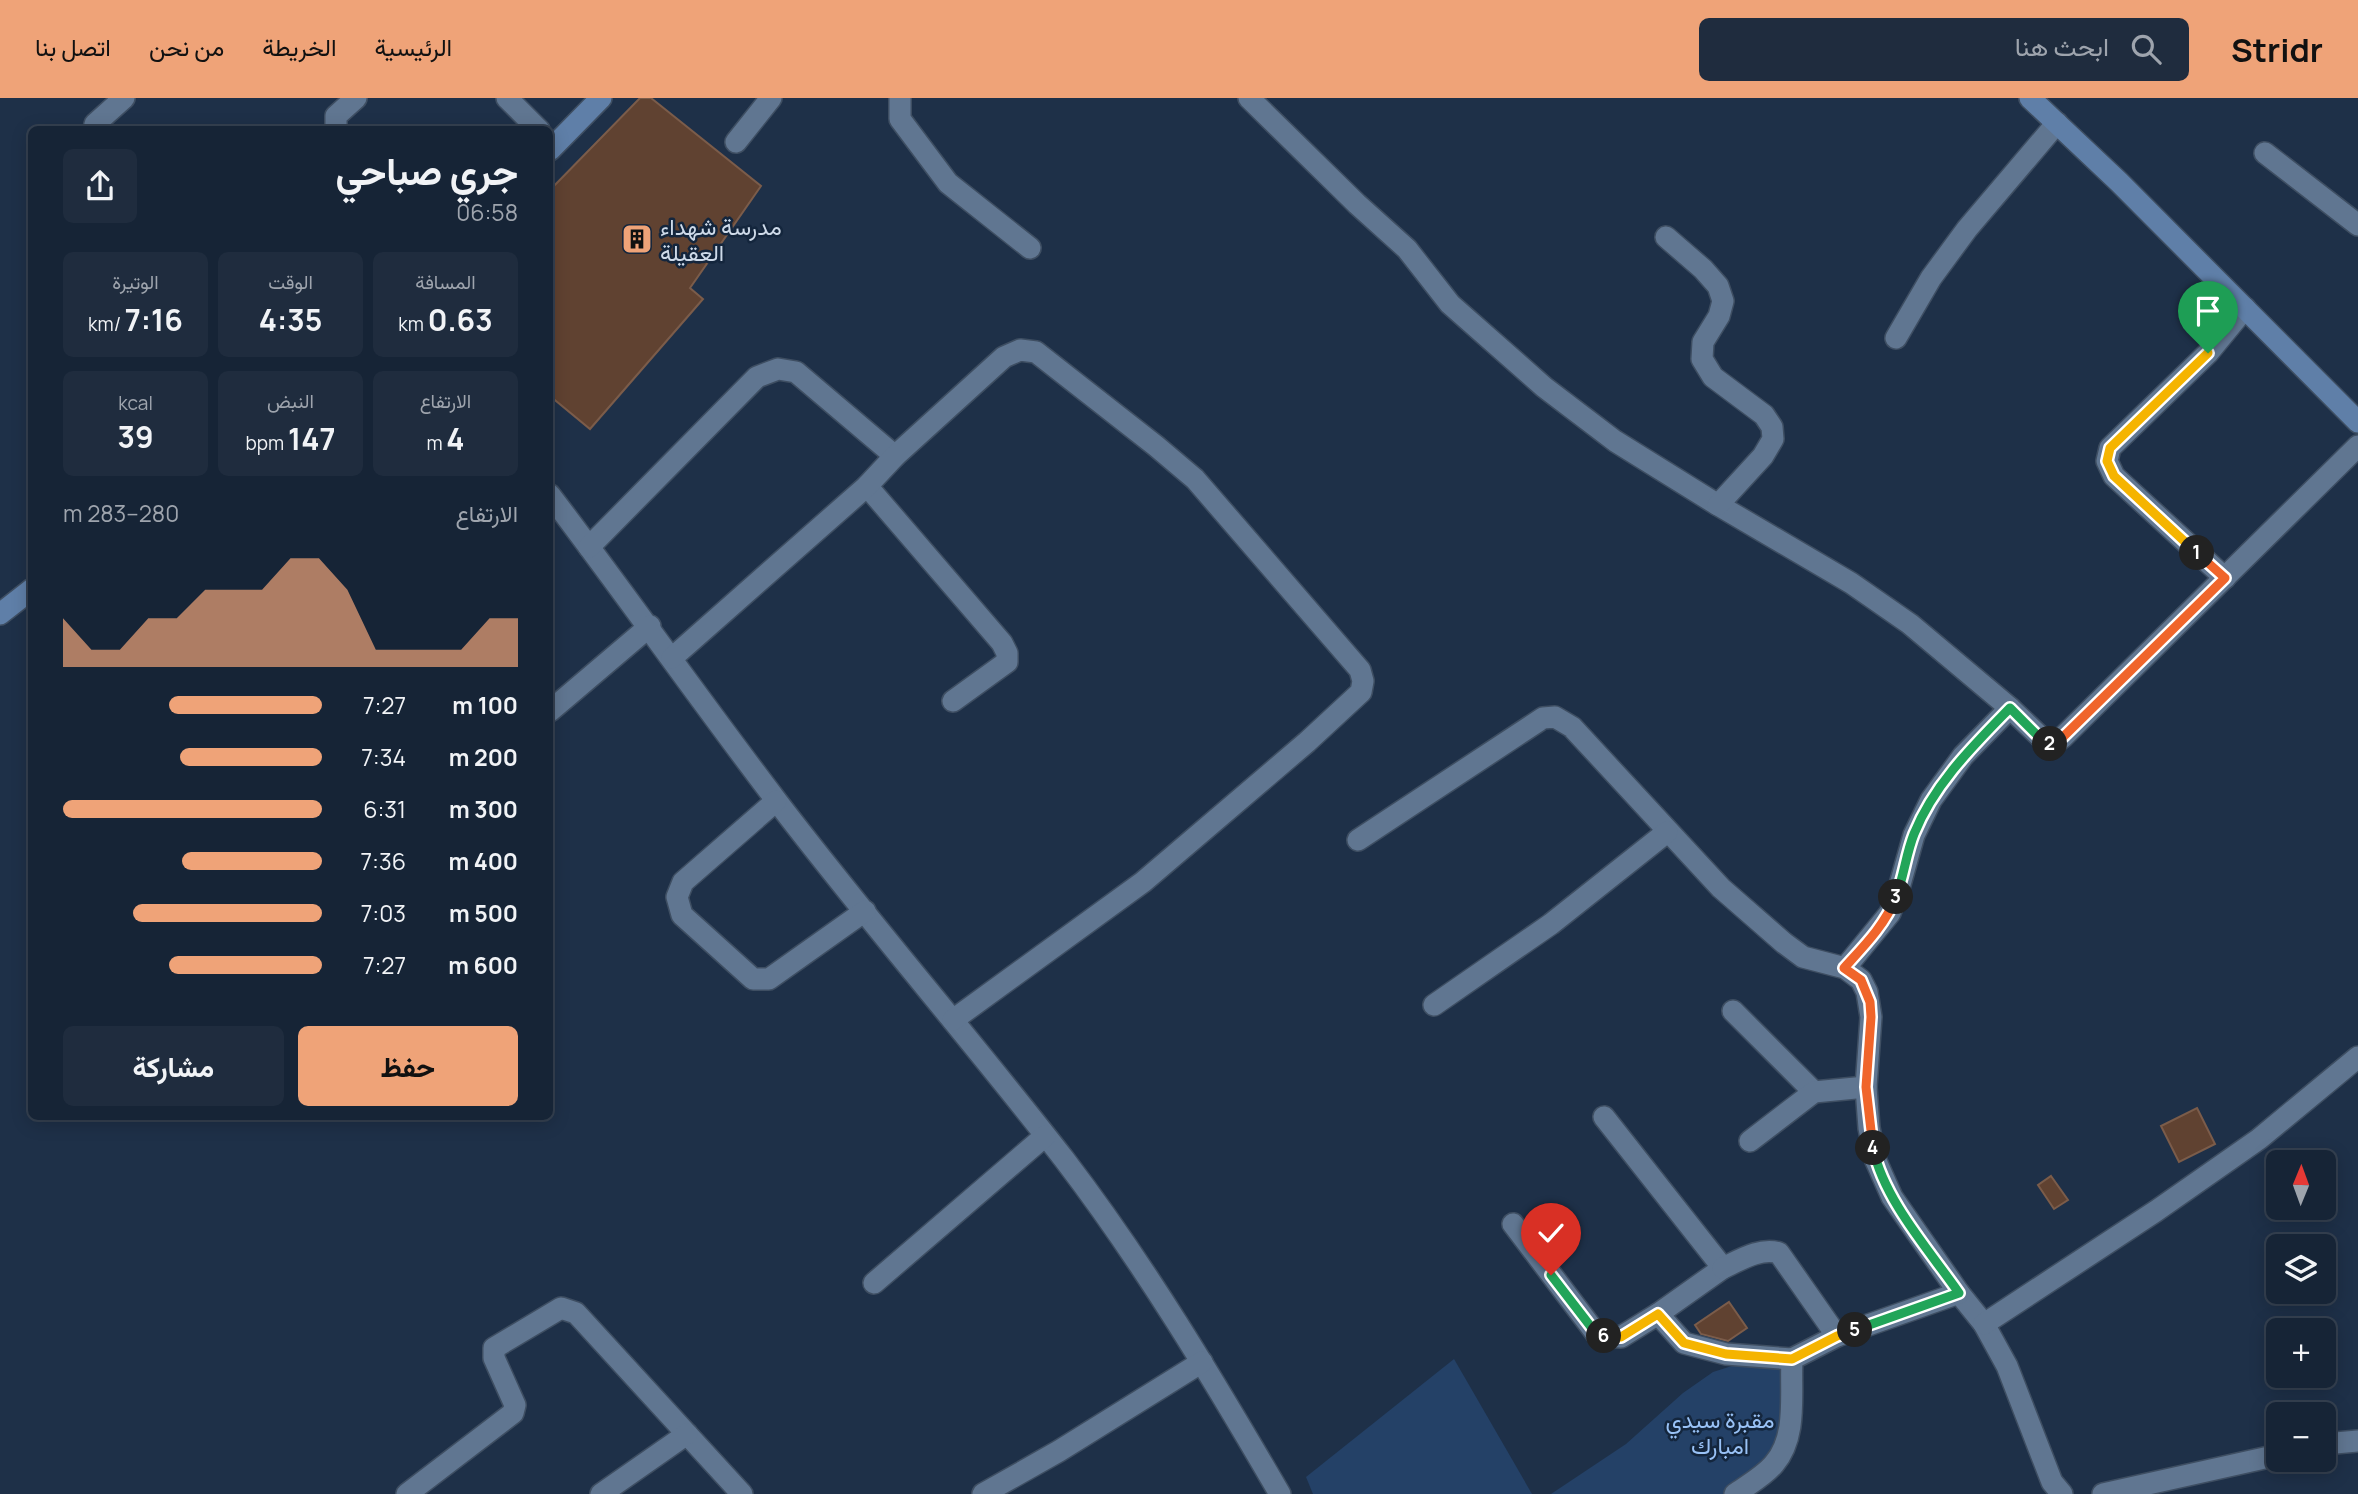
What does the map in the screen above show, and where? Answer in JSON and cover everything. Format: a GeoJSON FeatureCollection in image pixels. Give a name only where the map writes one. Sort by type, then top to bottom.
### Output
{"type":"FeatureCollection","features":[{"type":"Feature","properties":{"kind":"street"},"geometry":{"type":"LineString","coordinates":[[95,126],[124,98]]}},
{"type":"Feature","properties":{"kind":"street"},"geometry":{"type":"LineString","coordinates":[[336,126],[336,116],[356,98]]}},
{"type":"Feature","properties":{"kind":"street"},"geometry":{"type":"LineString","coordinates":[[507,98],[535,126]]}},
{"type":"Feature","properties":{"kind":"street"},"geometry":{"type":"LineString","coordinates":[[553,143],[601,98]]}},
{"type":"Feature","properties":{"kind":"street"},"geometry":{"type":"LineString","coordinates":[[736,142],[771,98]]}},
{"type":"Feature","properties":{"kind":"street"},"geometry":{"type":"LineString","coordinates":[[900,98],[900,118],[948,183],[1030,248]]}},
{"type":"Feature","properties":{"kind":"street"},"geometry":{"type":"LineString","coordinates":[[1249,98],[1407,249],[1450,304],[1544,387],[1615,441],[1851,583],[1910,624],[2010,708],[2048,744],[2055,743],[2358,446]]}},
{"type":"Feature","properties":{"kind":"street"},"geometry":{"type":"LineString","coordinates":[[2030,98],[2358,422]]}},
{"type":"Feature","properties":{"kind":"street"},"geometry":{"type":"LineString","coordinates":[[1896,338],[1931,278],[1967,229],[2057,123]]}},
{"type":"Feature","properties":{"kind":"street"},"geometry":{"type":"LineString","coordinates":[[2265,153],[2358,225]]}},
{"type":"Feature","properties":{"kind":"street"},"geometry":{"type":"LineString","coordinates":[[1666,237],[1703,269],[1718,286],[1723,301],[1719,316],[1703,342],[1702,359],[1713,377],[1764,415],[1772,428],[1773,439],[1763,456],[1718,505]]}},
{"type":"Feature","properties":{"kind":"street"},"geometry":{"type":"LineString","coordinates":[[2225,578],[2114,476],[2107,461],[2110,448],[2192,370],[2245,308]]}},
{"type":"Feature","properties":{"kind":"street"},"geometry":{"type":"LineString","coordinates":[[672,658],[867,486],[895,456],[1004,357],[1020,350],[1036,352],[1195,479],[1360,670],[1363,681],[1361,692],[1350,704],[1143,882],[953,1020]]}},
{"type":"Feature","properties":{"kind":"street"},"geometry":{"type":"LineString","coordinates":[[589,547],[757,377],[778,369],[796,372],[895,456]]}},
{"type":"Feature","properties":{"kind":"street"},"geometry":{"type":"LineString","coordinates":[[867,486],[1002,643],[1007,653],[1007,662],[953,701]]}},
{"type":"Feature","properties":{"kind":"street"},"geometry":{"type":"LineString","coordinates":[[553,499],[650,626],[776,800],[1045,1136],[1133,1255],[1202,1362],[1280,1494]]}},
{"type":"Feature","properties":{"kind":"street"},"geometry":{"type":"LineString","coordinates":[[0,614],[28,592]]}},
{"type":"Feature","properties":{"kind":"street"},"geometry":{"type":"LineString","coordinates":[[553,708],[650,626]]}},
{"type":"Feature","properties":{"kind":"street"},"geometry":{"type":"LineString","coordinates":[[1844,968],[1890,913],[1914,835],[1931,800],[1963,756],[2010,708]]}},
{"type":"Feature","properties":{"kind":"street"},"geometry":{"type":"LineString","coordinates":[[1358,840],[1543,718],[1555,717],[1572,727],[1721,888],[1784,943],[1803,957],[1844,968],[1861,980],[1870,1002],[1866,1087],[1869,1128],[1876,1161],[1892,1197],[1984,1324],[2007,1366],[2052,1482],[2062,1494]]}},
{"type":"Feature","properties":{"kind":"street"},"geometry":{"type":"LineString","coordinates":[[776,800],[683,882],[677,897],[682,915],[753,979],[769,979],[865,911]]}},
{"type":"Feature","properties":{"kind":"street"},"geometry":{"type":"LineString","coordinates":[[1434,1005],[1551,924],[1667,832]]}},
{"type":"Feature","properties":{"kind":"street"},"geometry":{"type":"LineString","coordinates":[[1733,1011],[1814,1092]]}},
{"type":"Feature","properties":{"kind":"street"},"geometry":{"type":"LineString","coordinates":[[1984,1324],[2156,1211],[2259,1139],[2358,1057]]}},
{"type":"Feature","properties":{"kind":"street"},"geometry":{"type":"LineString","coordinates":[[1750,1141],[1814,1092],[1866,1087]]}},
{"type":"Feature","properties":{"kind":"street"},"geometry":{"type":"LineString","coordinates":[[1604,1117],[1723,1268]]}},
{"type":"Feature","properties":{"kind":"street"},"geometry":{"type":"LineString","coordinates":[[874,1283],[1045,1136]]}},
{"type":"Feature","properties":{"kind":"street"},"geometry":{"type":"LineString","coordinates":[[1513,1224],[1598,1336],[1621,1337],[1723,1268],[1762,1251],[1771,1250],[1779,1253],[1837,1336]]}},
{"type":"Feature","properties":{"kind":"street"},"geometry":{"type":"LineString","coordinates":[[1658,1314],[1684,1343],[1726,1354],[1792,1359],[1837,1336],[1959,1293]]}},
{"type":"Feature","properties":{"kind":"street"},"geometry":{"type":"LineString","coordinates":[[407,1494],[513,1413],[515,1405],[494,1359],[494,1348],[561,1308],[576,1313],[743,1494]]}},
{"type":"Feature","properties":{"kind":"street"},"geometry":{"type":"LineString","coordinates":[[1735,1494],[1772,1466],[1786,1448],[1790,1426],[1792,1359]]}},
{"type":"Feature","properties":{"kind":"street"},"geometry":{"type":"LineString","coordinates":[[983,1494],[1059,1451],[1202,1362]]}},
{"type":"Feature","properties":{"kind":"street"},"geometry":{"type":"LineString","coordinates":[[601,1494],[687,1434]]}},
{"type":"Feature","properties":{"kind":"street"},"geometry":{"type":"LineString","coordinates":[[2336,1441],[2358,1441]]}},
{"type":"Feature","properties":{"kind":"street"},"geometry":{"type":"LineString","coordinates":[[2104,1494],[2266,1458]]}},
{"type":"Feature","properties":{"kind":"green space"},"geometry":{"type":"Polygon","coordinates":[[[1454,1359],[1532,1494],[1313,1494],[1306,1477],[1454,1359]]]}},
{"type":"Feature","properties":{"kind":"green space","name":"مقبرة سيدي امبارك"},"geometry":{"type":"Polygon","coordinates":[[[1754,1359],[1794,1372],[1782,1451],[1726,1494],[1551,1494],[1626,1444],[1683,1393],[1713,1372],[1754,1359]]]}},
{"type":"Feature","properties":{"kind":"building","name":"مدرسة شهداء العقيلة"},"geometry":{"type":"Polygon","coordinates":[[[640,98],[651,98],[761,186],[690,288],[703,299],[590,429],[553,398],[553,187],[640,98]]]}},
{"type":"Feature","properties":{"kind":"building"},"geometry":{"type":"Polygon","coordinates":[[[2197,1108],[2215,1144],[2179,1162],[2161,1126],[2197,1108]]]}},
{"type":"Feature","properties":{"kind":"building"},"geometry":{"type":"Polygon","coordinates":[[[2051,1176],[2068,1200],[2054,1209],[2038,1185],[2051,1176]]]}},
{"type":"Feature","properties":{"kind":"building"},"geometry":{"type":"Polygon","coordinates":[[[1729,1302],[1747,1328],[1728,1341],[1701,1334],[1695,1325],[1729,1302]]]}},
{"type":"Feature","properties":{"kind":"place","name":"مدرسة شهداء العقيلة"},"geometry":{"type":"Point","coordinates":[637,239]}},
{"type":"Feature","properties":{"kind":"route"},"geometry":{"type":"LineString","coordinates":[[1551,1275],[1598,1336],[1621,1337],[1658,1314],[1684,1343],[1726,1354],[1792,1359],[1837,1336],[1959,1293],[1892,1197],[1876,1161],[1869,1128],[1866,1087],[1870,1002],[1861,980],[1844,968],[1890,913],[1914,835],[1931,800],[1963,756],[2010,708],[2042,740],[2048,744],[2055,743],[2225,578],[2114,476],[2107,461],[2110,448],[2176,387],[2208,353]]}}]}
